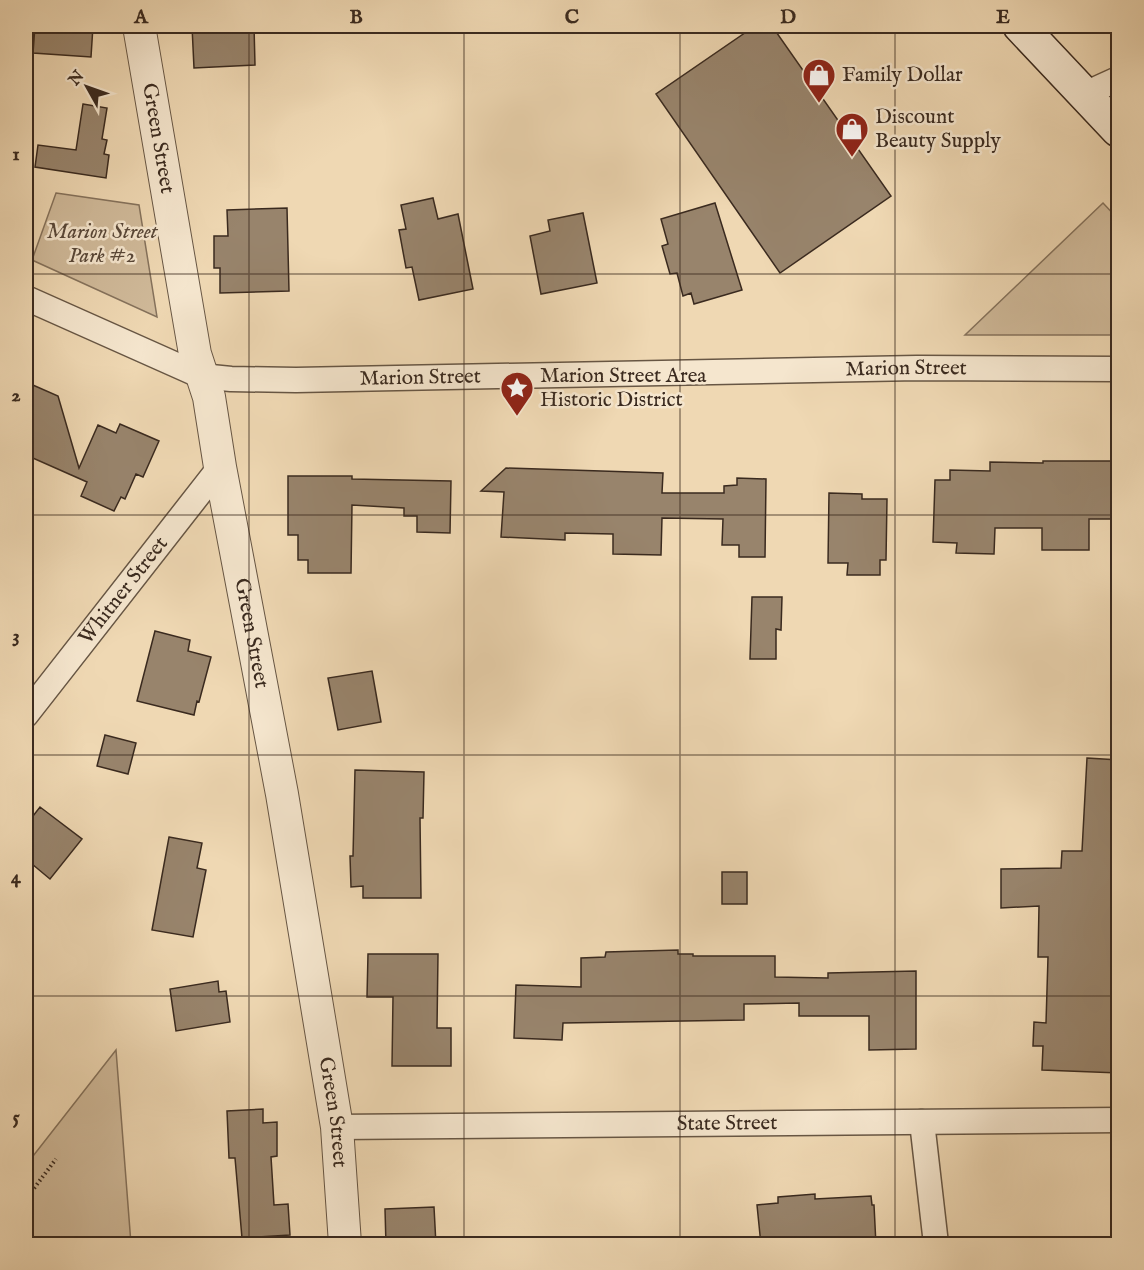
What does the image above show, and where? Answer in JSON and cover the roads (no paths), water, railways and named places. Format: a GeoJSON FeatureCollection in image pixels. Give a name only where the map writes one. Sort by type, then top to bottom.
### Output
{"type":"FeatureCollection","features":[{"type":"Feature","properties":{"kind":"main road"},"geometry":{"type":"LineString","coordinates":[[1020,26],[1119,130]]}},
{"type":"Feature","properties":{"kind":"street","name":"Green Street"},"geometry":{"type":"LineString","coordinates":[[140,26],[195,354],[209,397],[220,467],[282,794],[337,1127],[345,1245]]}},
{"type":"Feature","properties":{"kind":"street"},"geometry":{"type":"LineString","coordinates":[[1085,94],[1119,79]]}},
{"type":"Feature","properties":{"kind":"street","name":"Marion Street"},"geometry":{"type":"LineString","coordinates":[[26,298],[202,376],[231,379],[296,380],[917,368],[1119,369]]}},
{"type":"Feature","properties":{"kind":"street","name":"Whitner Street"},"geometry":{"type":"LineString","coordinates":[[26,715],[220,467]]}},
{"type":"Feature","properties":{"kind":"street","name":"State Street"},"geometry":{"type":"LineString","coordinates":[[337,1127],[1119,1120]]}},
{"type":"Feature","properties":{"kind":"street"},"geometry":{"type":"LineString","coordinates":[[922,1122],[936,1245]]}},
{"type":"Feature","properties":{"kind":"place","name":"Family Dollar"},"geometry":{"type":"Point","coordinates":[819,104]}},
{"type":"Feature","properties":{"kind":"place","name":"Discount Beauty Supply"},"geometry":{"type":"Point","coordinates":[852,158]}},
{"type":"Feature","properties":{"kind":"place","name":"Marion Street Area Historic District"},"geometry":{"type":"Point","coordinates":[517,417]}},
{"type":"Feature","properties":{"kind":"park label","name":"Marion Street Park #2"},"geometry":{"type":"Point","coordinates":[102,244]}}]}
